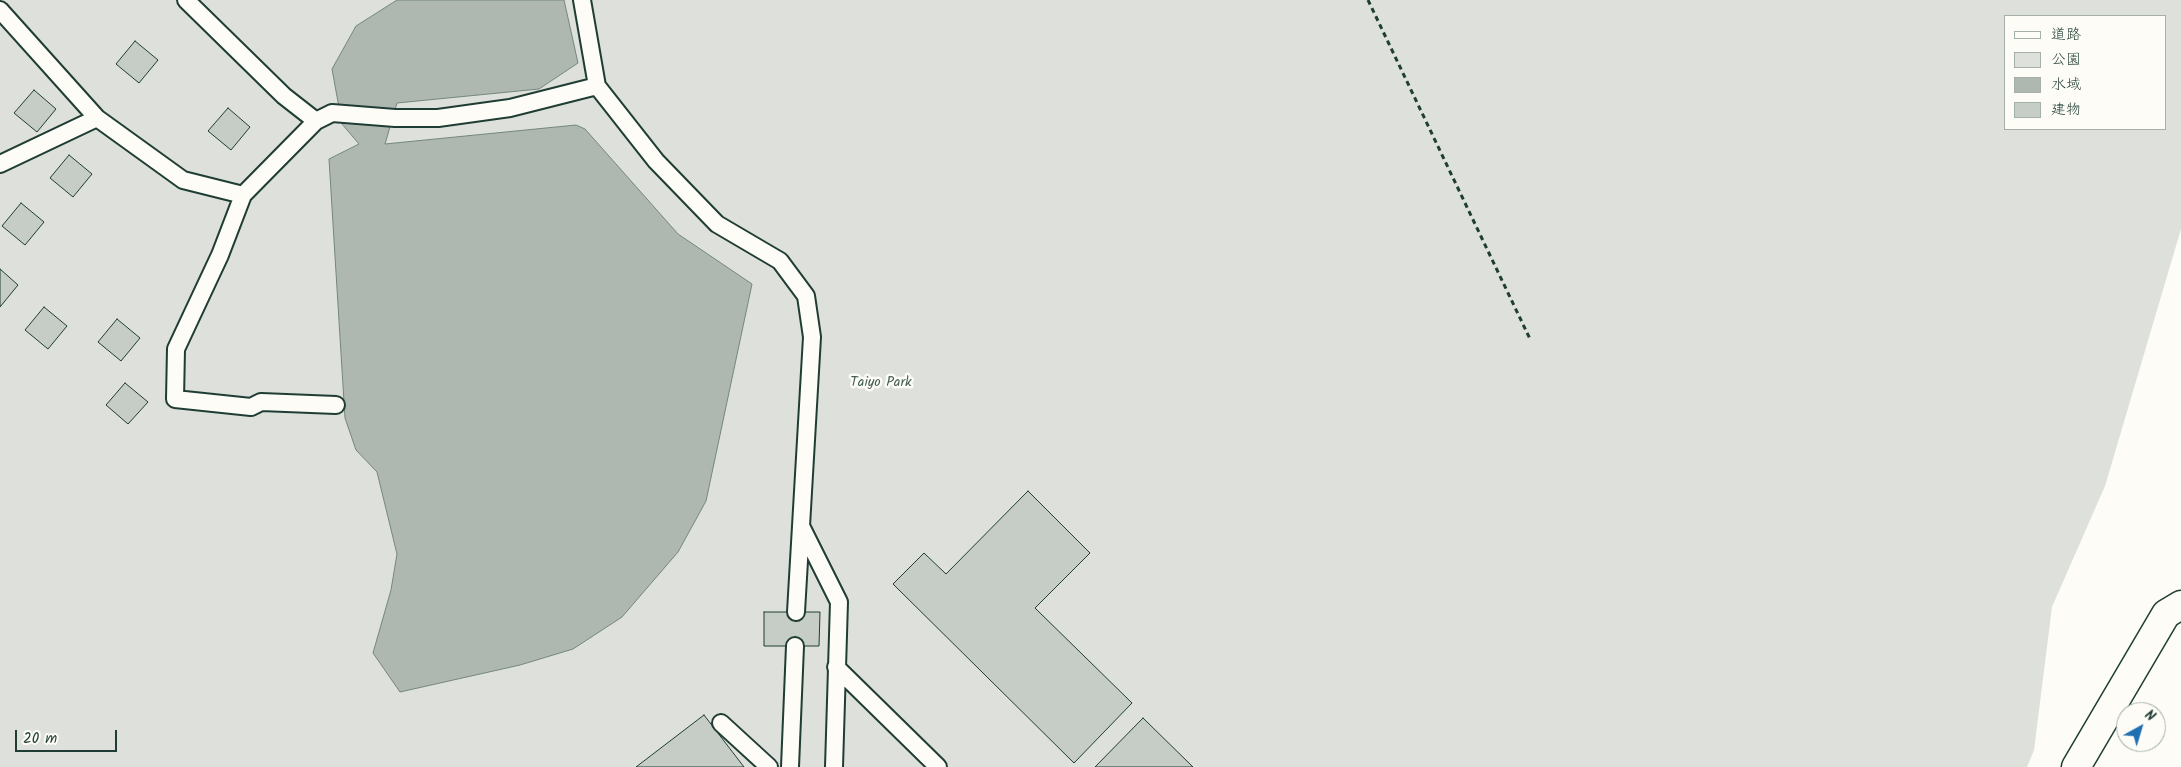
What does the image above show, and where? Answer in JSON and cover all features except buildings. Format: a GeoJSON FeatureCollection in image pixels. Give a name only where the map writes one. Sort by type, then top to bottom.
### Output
{"type":"FeatureCollection","features":[{"type":"Feature","properties":{"kind":"street"},"geometry":{"type":"LineString","coordinates":[[2076,767],[2166,614],[2181,605]]}},
{"type":"Feature","properties":{"kind":"lane"},"geometry":{"type":"LineString","coordinates":[[186,0],[284,96],[316,120]]}},
{"type":"Feature","properties":{"kind":"lane"},"geometry":{"type":"LineString","coordinates":[[582,0],[598,86],[656,161],[717,224],[780,262],[806,296],[812,337],[796,612]]}},
{"type":"Feature","properties":{"kind":"lane"},"geometry":{"type":"LineString","coordinates":[[0,10],[97,118],[183,180],[243,196]]}},
{"type":"Feature","properties":{"kind":"lane"},"geometry":{"type":"LineString","coordinates":[[336,405],[261,402],[250,407],[175,399],[176,349],[220,255],[243,196],[316,120],[332,113],[394,118],[438,118],[510,108],[598,86]]}},
{"type":"Feature","properties":{"kind":"lane"},"geometry":{"type":"LineString","coordinates":[[0,164],[97,118]]}},
{"type":"Feature","properties":{"kind":"lane"},"geometry":{"type":"LineString","coordinates":[[800,524],[839,602],[834,767]]}},
{"type":"Feature","properties":{"kind":"lane"},"geometry":{"type":"LineString","coordinates":[[790,767],[795,646]]}},
{"type":"Feature","properties":{"kind":"lane"},"geometry":{"type":"LineString","coordinates":[[836,667],[938,767]]}},
{"type":"Feature","properties":{"kind":"lane"},"geometry":{"type":"LineString","coordinates":[[721,723],[769,767]]}},
{"type":"Feature","properties":{"kind":"path"},"geometry":{"type":"LineString","coordinates":[[1368,0],[1530,339]]}},
{"type":"Feature","properties":{"kind":"green space","name":"Taiyo Park"},"geometry":{"type":"Polygon","coordinates":[[[0,0],[2181,0],[2181,229],[2105,486],[2052,607],[2034,750],[2027,767],[0,767],[0,0]]]}},
{"type":"Feature","properties":{"kind":"water"},"geometry":{"type":"Polygon","coordinates":[[[397,0],[564,0],[578,63],[539,89],[397,103],[385,144],[576,125],[585,129],[678,234],[752,284],[706,501],[678,552],[622,617],[573,649],[520,665],[400,692],[373,653],[391,590],[397,554],[377,472],[356,450],[345,418],[329,159],[359,144],[342,124],[332,69],[356,26],[397,0]]]}}]}
